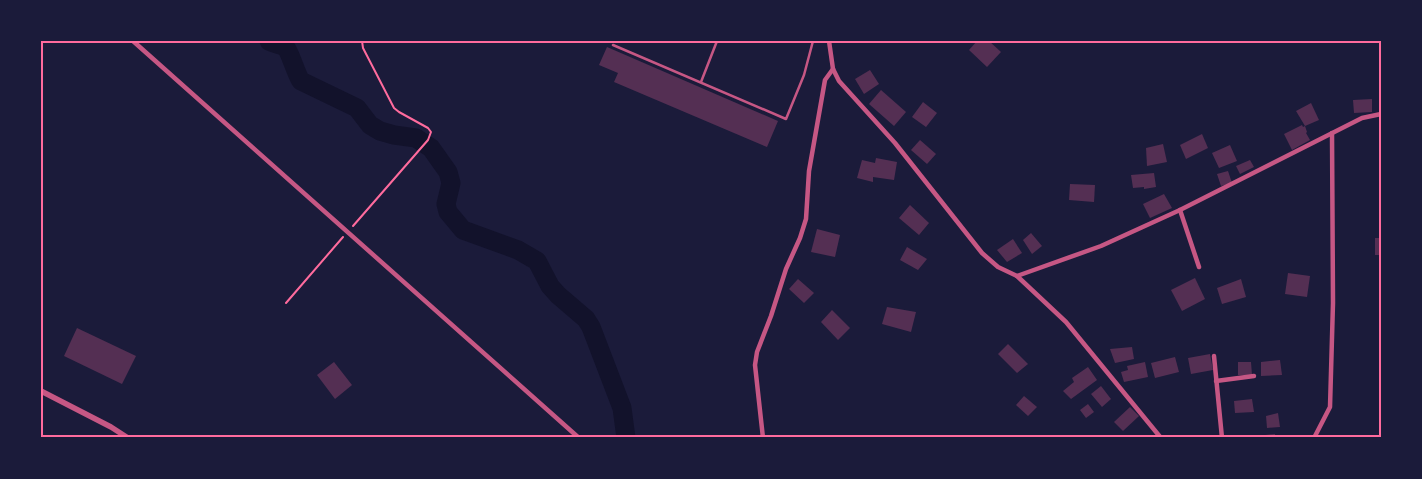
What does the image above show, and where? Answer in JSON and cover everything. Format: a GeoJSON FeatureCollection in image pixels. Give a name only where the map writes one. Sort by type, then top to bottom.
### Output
{"type":"FeatureCollection","features":[{"type":"Feature","properties":{"kind":"street"},"geometry":{"type":"LineString","coordinates":[[133,41],[578,438]]}},
{"type":"Feature","properties":{"kind":"street"},"geometry":{"type":"LineString","coordinates":[[829,41],[833,69],[839,81],[895,143],[982,253],[998,267],[1018,276],[1066,322],[1161,438]]}},
{"type":"Feature","properties":{"kind":"street"},"geometry":{"type":"LineString","coordinates":[[763,438],[755,365],[757,352],[806,219],[809,172],[825,80],[833,69]]}},
{"type":"Feature","properties":{"kind":"street"},"geometry":{"type":"LineString","coordinates":[[1018,276],[1101,246],[1180,210],[1362,118],[1381,114]]}},
{"type":"Feature","properties":{"kind":"street"},"geometry":{"type":"LineString","coordinates":[[1314,438],[1330,407],[1333,303],[1332,133]]}},
{"type":"Feature","properties":{"kind":"street"},"geometry":{"type":"LineString","coordinates":[[1180,210],[1199,267]]}},
{"type":"Feature","properties":{"kind":"street"},"geometry":{"type":"LineString","coordinates":[[1214,356],[1222,438]]}},
{"type":"Feature","properties":{"kind":"street"},"geometry":{"type":"LineString","coordinates":[[1216,381],[1254,376]]}},
{"type":"Feature","properties":{"kind":"street"},"geometry":{"type":"LineString","coordinates":[[41,391],[111,427],[128,438]]}},
{"type":"Feature","properties":{"kind":"lane"},"geometry":{"type":"LineString","coordinates":[[701,82],[717,41]]}},
{"type":"Feature","properties":{"kind":"lane"},"geometry":{"type":"LineString","coordinates":[[613,45],[786,119],[804,75],[813,41]]}},
{"type":"Feature","properties":{"kind":"path"},"geometry":{"type":"LineString","coordinates":[[286,303],[423,146],[431,132],[428,128],[394,108],[362,41]]}},
{"type":"Feature","properties":{"kind":"building"},"geometry":{"type":"Polygon","coordinates":[[[977,41],[989,41],[1001,52],[987,67],[969,50],[977,41]]]}},
{"type":"Feature","properties":{"kind":"building"},"geometry":{"type":"Polygon","coordinates":[[[607,47],[778,121],[767,147],[614,82],[618,73],[599,65],[607,47]]]}},
{"type":"Feature","properties":{"kind":"building"},"geometry":{"type":"Polygon","coordinates":[[[870,70],[879,84],[864,94],[855,79],[870,70]]]}},
{"type":"Feature","properties":{"kind":"building"},"geometry":{"type":"Polygon","coordinates":[[[881,90],[906,112],[894,126],[869,104],[881,90]]]}},
{"type":"Feature","properties":{"kind":"building"},"geometry":{"type":"Polygon","coordinates":[[[1372,99],[1372,112],[1354,113],[1353,100],[1372,99]]]}},
{"type":"Feature","properties":{"kind":"building"},"geometry":{"type":"Polygon","coordinates":[[[923,102],[937,113],[926,127],[912,117],[923,102]]]}},
{"type":"Feature","properties":{"kind":"building"},"geometry":{"type":"Polygon","coordinates":[[[1311,103],[1319,120],[1305,126],[1296,111],[1311,103]]]}},
{"type":"Feature","properties":{"kind":"building"},"geometry":{"type":"Polygon","coordinates":[[[1302,125],[1303,127],[1305,126],[1310,140],[1292,150],[1284,134],[1302,125]]]}},
{"type":"Feature","properties":{"kind":"building"},"geometry":{"type":"Polygon","coordinates":[[[1202,134],[1208,148],[1186,159],[1180,145],[1202,134]]]}},
{"type":"Feature","properties":{"kind":"building"},"geometry":{"type":"Polygon","coordinates":[[[920,140],[936,154],[927,164],[911,150],[920,140]]]}},
{"type":"Feature","properties":{"kind":"building"},"geometry":{"type":"Polygon","coordinates":[[[1163,144],[1167,162],[1147,166],[1146,148],[1163,144]]]}},
{"type":"Feature","properties":{"kind":"building"},"geometry":{"type":"Polygon","coordinates":[[[1230,145],[1237,161],[1219,168],[1212,153],[1230,145]]]}},
{"type":"Feature","properties":{"kind":"building"},"geometry":{"type":"Polygon","coordinates":[[[876,158],[897,162],[894,180],[873,177],[873,182],[857,178],[862,160],[875,163],[876,158]]]}},
{"type":"Feature","properties":{"kind":"building"},"geometry":{"type":"Polygon","coordinates":[[[1250,160],[1254,167],[1240,174],[1236,166],[1250,160]]]}},
{"type":"Feature","properties":{"kind":"building"},"geometry":{"type":"Polygon","coordinates":[[[1228,171],[1232,183],[1221,186],[1217,174],[1228,171]]]}},
{"type":"Feature","properties":{"kind":"building"},"geometry":{"type":"Polygon","coordinates":[[[1154,173],[1156,187],[1133,188],[1131,175],[1154,173]]]}},
{"type":"Feature","properties":{"kind":"building"},"geometry":{"type":"Polygon","coordinates":[[[1070,184],[1095,185],[1094,202],[1069,200],[1070,184]]]}},
{"type":"Feature","properties":{"kind":"building"},"geometry":{"type":"Polygon","coordinates":[[[1164,194],[1172,208],[1150,218],[1143,204],[1164,194]]]}},
{"type":"Feature","properties":{"kind":"building"},"geometry":{"type":"Polygon","coordinates":[[[910,205],[929,223],[919,235],[899,218],[910,205]]]}},
{"type":"Feature","properties":{"kind":"building"},"geometry":{"type":"Polygon","coordinates":[[[817,229],[840,235],[835,257],[811,252],[817,229]]]}},
{"type":"Feature","properties":{"kind":"building"},"geometry":{"type":"Polygon","coordinates":[[[1031,233],[1042,246],[1032,254],[1023,240],[1031,233]]]}},
{"type":"Feature","properties":{"kind":"building"},"geometry":{"type":"Polygon","coordinates":[[[1375,238],[1381,238],[1381,255],[1375,255],[1375,238]]]}},
{"type":"Feature","properties":{"kind":"building"},"geometry":{"type":"Polygon","coordinates":[[[1013,239],[1022,253],[1007,262],[997,250],[1013,239]]]}},
{"type":"Feature","properties":{"kind":"building"},"geometry":{"type":"Polygon","coordinates":[[[907,247],[927,259],[918,270],[900,260],[907,247]]]}},
{"type":"Feature","properties":{"kind":"building"},"geometry":{"type":"Polygon","coordinates":[[[1288,273],[1310,276],[1307,297],[1285,294],[1288,273]]]}},
{"type":"Feature","properties":{"kind":"building"},"geometry":{"type":"Polygon","coordinates":[[[1195,278],[1205,299],[1182,311],[1171,290],[1195,278]]]}},
{"type":"Feature","properties":{"kind":"building"},"geometry":{"type":"Polygon","coordinates":[[[798,279],[814,293],[804,303],[789,289],[798,279]]]}},
{"type":"Feature","properties":{"kind":"building"},"geometry":{"type":"Polygon","coordinates":[[[1241,279],[1246,297],[1222,304],[1217,288],[1241,279]]]}},
{"type":"Feature","properties":{"kind":"building"},"geometry":{"type":"Polygon","coordinates":[[[887,307],[916,312],[911,332],[882,324],[887,307]]]}},
{"type":"Feature","properties":{"kind":"building"},"geometry":{"type":"Polygon","coordinates":[[[832,310],[850,328],[838,340],[821,322],[832,310]]]}},
{"type":"Feature","properties":{"kind":"building"},"geometry":{"type":"Polygon","coordinates":[[[77,328],[136,356],[122,384],[64,356],[77,328]]]}},
{"type":"Feature","properties":{"kind":"building"},"geometry":{"type":"Polygon","coordinates":[[[1008,344],[1028,364],[1017,373],[998,354],[1008,344]]]}},
{"type":"Feature","properties":{"kind":"building"},"geometry":{"type":"Polygon","coordinates":[[[1132,347],[1134,359],[1115,363],[1110,349],[1132,347]]]}},
{"type":"Feature","properties":{"kind":"building"},"geometry":{"type":"Polygon","coordinates":[[[1210,354],[1213,370],[1191,374],[1188,358],[1210,354]]]}},
{"type":"Feature","properties":{"kind":"building"},"geometry":{"type":"Polygon","coordinates":[[[1175,357],[1179,372],[1155,378],[1151,363],[1175,357]]]}},
{"type":"Feature","properties":{"kind":"building"},"geometry":{"type":"Polygon","coordinates":[[[1280,360],[1282,375],[1261,376],[1261,362],[1280,360]]]}},
{"type":"Feature","properties":{"kind":"building"},"geometry":{"type":"Polygon","coordinates":[[[334,362],[352,385],[335,399],[317,375],[334,362]]]}},
{"type":"Feature","properties":{"kind":"building"},"geometry":{"type":"Polygon","coordinates":[[[1145,362],[1148,377],[1124,382],[1121,372],[1128,370],[1127,366],[1145,362]]]}},
{"type":"Feature","properties":{"kind":"building"},"geometry":{"type":"Polygon","coordinates":[[[1238,362],[1251,362],[1252,375],[1238,375],[1238,362]]]}},
{"type":"Feature","properties":{"kind":"building"},"geometry":{"type":"Polygon","coordinates":[[[1088,367],[1097,380],[1071,399],[1063,391],[1074,382],[1072,378],[1088,367]]]}},
{"type":"Feature","properties":{"kind":"building"},"geometry":{"type":"Polygon","coordinates":[[[1101,386],[1111,399],[1102,407],[1091,394],[1101,386]]]}},
{"type":"Feature","properties":{"kind":"building"},"geometry":{"type":"Polygon","coordinates":[[[1024,396],[1037,407],[1028,416],[1016,405],[1024,396]]]}},
{"type":"Feature","properties":{"kind":"building"},"geometry":{"type":"Polygon","coordinates":[[[1252,399],[1254,412],[1235,413],[1234,401],[1252,399]]]}},
{"type":"Feature","properties":{"kind":"building"},"geometry":{"type":"Polygon","coordinates":[[[1088,404],[1094,412],[1086,418],[1080,410],[1088,404]]]}},
{"type":"Feature","properties":{"kind":"building"},"geometry":{"type":"Polygon","coordinates":[[[1130,407],[1139,416],[1123,431],[1114,422],[1130,407]]]}},
{"type":"Feature","properties":{"kind":"building"},"geometry":{"type":"Polygon","coordinates":[[[1278,413],[1280,427],[1267,428],[1266,416],[1278,413]]]}},
{"type":"Feature","properties":{"kind":"building"},"geometry":{"type":"Polygon","coordinates":[[[1275,434],[1275,438],[1256,438],[1256,436],[1275,434]]]}},
{"type":"Feature","properties":{"kind":"waterway"},"geometry":{"type":"LineString","coordinates":[[269,41],[287,49],[301,81],[357,108],[370,125],[380,131],[416,138],[431,148],[448,172],[451,183],[446,204],[448,212],[463,230],[518,250],[537,261],[550,286],[586,319],[591,327],[622,408],[626,438]]}}]}
